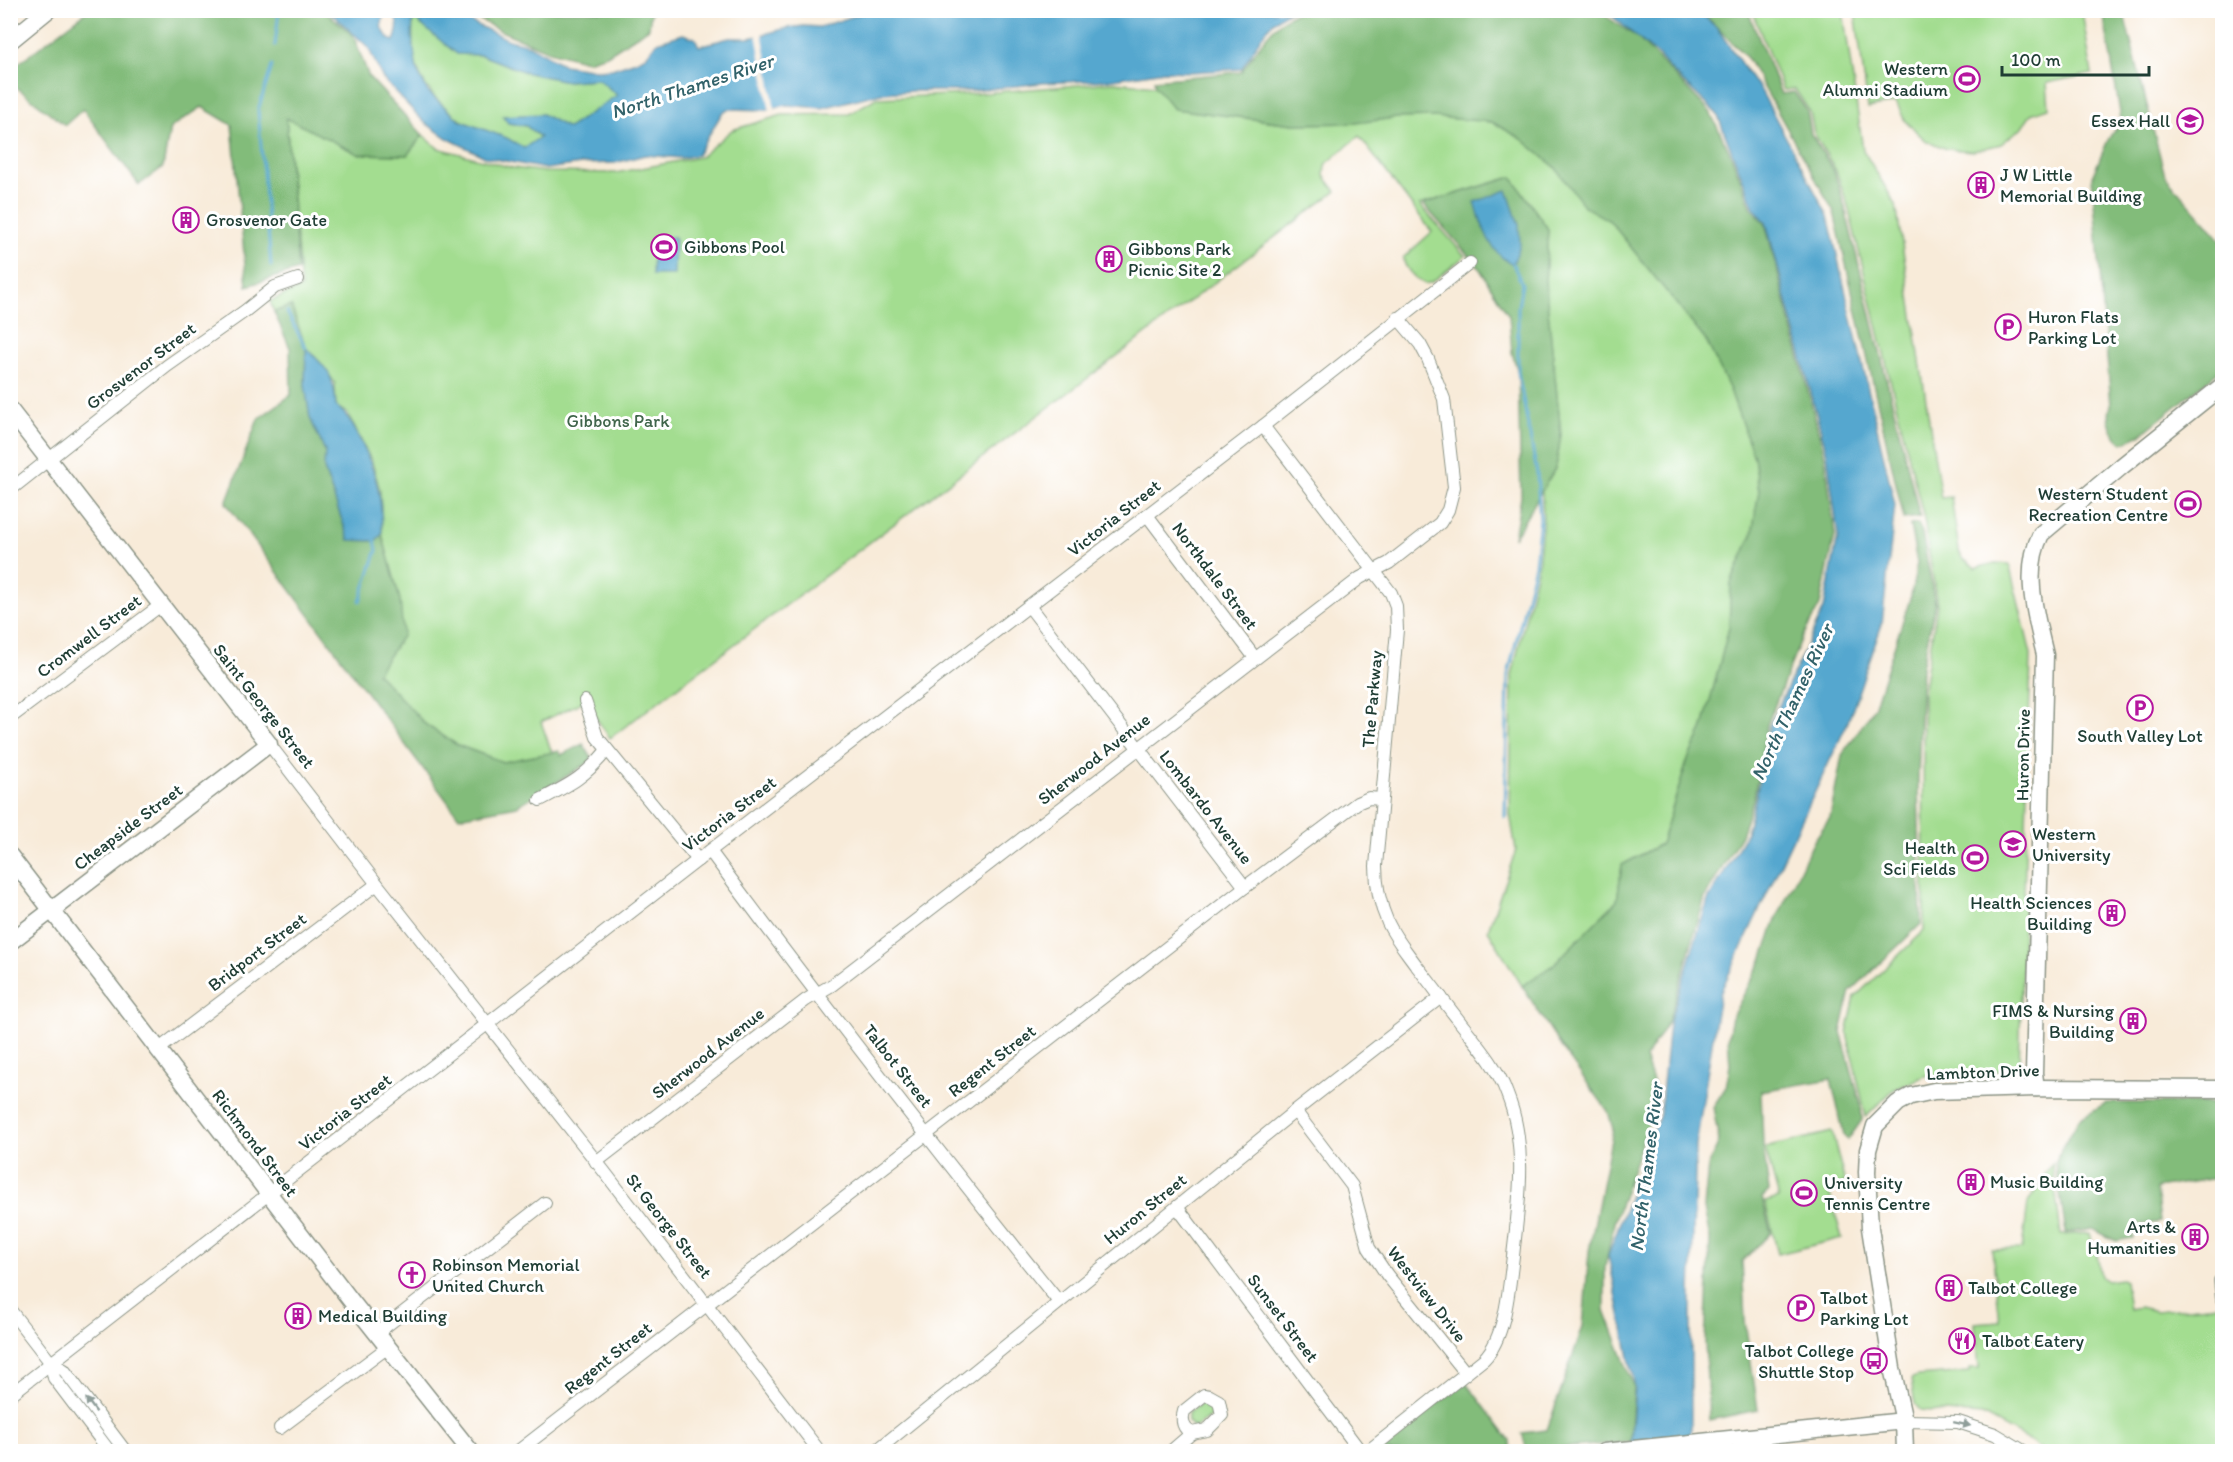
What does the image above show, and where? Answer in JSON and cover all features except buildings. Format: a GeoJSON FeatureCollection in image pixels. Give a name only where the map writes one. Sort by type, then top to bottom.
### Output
{"type":"FeatureCollection","features":[{"type":"Feature","properties":{"kind":"street"},"geometry":{"type":"LineString","coordinates":[[10,41],[48,12]]}},
{"type":"Feature","properties":{"kind":"street","name":"Victoria Street"},"geometry":{"type":"LineString","coordinates":[[10,1395],[698,860],[1263,426],[1470,263]]}},
{"type":"Feature","properties":{"kind":"street","name":"Grosvenor Street"},"geometry":{"type":"LineString","coordinates":[[10,490],[167,366],[234,320],[275,287],[298,279]]}},
{"type":"Feature","properties":{"kind":"street","name":"Sherwood Avenue"},"geometry":{"type":"LineString","coordinates":[[596,1162],[806,1000],[832,985],[1360,578],[1389,563],[1440,523],[1448,510],[1454,488],[1444,399],[1420,344],[1398,318]]}},
{"type":"Feature","properties":{"kind":"street","name":"Huron Drive"},"geometry":{"type":"LineString","coordinates":[[2036,1088],[2034,1074],[2044,656],[2036,615],[2031,568],[2034,546],[2041,534],[2223,386]]}},
{"type":"Feature","properties":{"kind":"street","name":"Saint George Street"},"geometry":{"type":"LineString","coordinates":[[10,410],[377,884],[488,1023]]}},
{"type":"Feature","properties":{"kind":"street","name":"The Parkway"},"geometry":{"type":"LineString","coordinates":[[1263,426],[1391,593],[1397,613],[1376,866],[1376,881],[1383,912],[1396,938],[1495,1067],[1508,1095],[1516,1123],[1521,1155],[1520,1192],[1514,1248],[1501,1325],[1491,1351],[1467,1373]]}},
{"type":"Feature","properties":{"kind":"street","name":"Northdale Street"},"geometry":{"type":"LineString","coordinates":[[1147,515],[1255,658]]}},
{"type":"Feature","properties":{"kind":"street","name":"Cromwell Street"},"geometry":{"type":"LineString","coordinates":[[10,718],[161,604]]}},
{"type":"Feature","properties":{"kind":"street","name":"Lombardo Avenue"},"geometry":{"type":"LineString","coordinates":[[1029,606],[1245,887]]}},
{"type":"Feature","properties":{"kind":"street"},"geometry":{"type":"LineString","coordinates":[[585,701],[593,729],[607,750],[698,860]]}},
{"type":"Feature","properties":{"kind":"street","name":"Cheapside Street"},"geometry":{"type":"LineString","coordinates":[[10,942],[269,744]]}},
{"type":"Feature","properties":{"kind":"street"},"geometry":{"type":"LineString","coordinates":[[540,800],[575,782],[591,769],[607,750]]}},
{"type":"Feature","properties":{"kind":"street","name":"Regent Street"},"geometry":{"type":"LineString","coordinates":[[517,1452],[1245,887],[1357,803],[1369,798],[1381,799]]}},
{"type":"Feature","properties":{"kind":"street","name":"Talbot Street"},"geometry":{"type":"LineString","coordinates":[[710,851],[926,1135],[1059,1302]]}},
{"type":"Feature","properties":{"kind":"street","name":"Richmond Street"},"geometry":{"type":"LineString","coordinates":[[10,856],[352,1302],[471,1452]]}},
{"type":"Feature","properties":{"kind":"street","name":"Bridport Street"},"geometry":{"type":"LineString","coordinates":[[159,1049],[377,884]]}},
{"type":"Feature","properties":{"kind":"street","name":"Huron Street"},"geometry":{"type":"LineString","coordinates":[[875,1452],[1295,1111],[1442,999]]}},
{"type":"Feature","properties":{"kind":"street","name":"St George Street"},"geometry":{"type":"LineString","coordinates":[[488,1023],[820,1452]]}},
{"type":"Feature","properties":{"kind":"street","name":"Lambton Drive"},"geometry":{"type":"LineString","coordinates":[[1905,1452],[1904,1421],[1892,1368],[1870,1228],[1868,1150],[1875,1126],[1898,1103],[1911,1096],[1934,1091],[2036,1088],[2223,1089]]}},
{"type":"Feature","properties":{"kind":"street","name":"Westview Drive"},"geometry":{"type":"LineString","coordinates":[[1295,1111],[1352,1186],[1370,1248],[1387,1275],[1467,1373]]}},
{"type":"Feature","properties":{"kind":"street"},"geometry":{"type":"LineString","coordinates":[[377,1333],[545,1203]]}},
{"type":"Feature","properties":{"kind":"street","name":"Sunset Street"},"geometry":{"type":"LineString","coordinates":[[1177,1207],[1361,1452]]}},
{"type":"Feature","properties":{"kind":"street"},"geometry":{"type":"LineString","coordinates":[[2223,1280],[2220,1281],[2219,1287],[2223,1300]]}},
{"type":"Feature","properties":{"kind":"street"},"geometry":{"type":"LineString","coordinates":[[10,1310],[51,1363],[64,1370],[126,1452]]}},
{"type":"Feature","properties":{"kind":"street"},"geometry":{"type":"LineString","coordinates":[[280,1428],[388,1347]]}},
{"type":"Feature","properties":{"kind":"street"},"geometry":{"type":"LineString","coordinates":[[51,1363],[54,1378],[110,1452]]}},
{"type":"Feature","properties":{"kind":"street"},"geometry":{"type":"LineString","coordinates":[[1367,1452],[1467,1373]]}},
{"type":"Feature","properties":{"kind":"street"},"geometry":{"type":"LineString","coordinates":[[1604,1452],[1904,1421],[1958,1422],[1995,1434],[2025,1452]]}},
{"type":"Feature","properties":{"kind":"street"},"geometry":{"type":"LineString","coordinates":[[1170,1452],[1192,1433]]}},
{"type":"Feature","properties":{"kind":"green space"},"geometry":{"type":"Polygon","coordinates":[[[89,10],[325,11],[353,35],[369,77],[423,135],[407,155],[358,154],[286,118],[298,270],[247,286],[232,125],[202,107],[170,128],[163,167],[139,185],[83,109],[65,125],[11,83],[11,69],[89,10]]]}},
{"type":"Feature","properties":{"kind":"green space"},"geometry":{"type":"Polygon","coordinates":[[[463,11],[651,11],[649,28],[607,55],[587,61],[549,51],[501,31],[463,11]]]}},
{"type":"Feature","properties":{"kind":"green space"},"geometry":{"type":"Polygon","coordinates":[[[1301,11],[1598,11],[1638,38],[1710,112],[1731,155],[1752,209],[1765,223],[1825,457],[1835,535],[1820,605],[1800,642],[1767,725],[1754,797],[1741,835],[1705,897],[1669,1020],[1645,1058],[1658,1096],[1614,1223],[1605,1267],[1605,1310],[1634,1387],[1630,1442],[1527,1451],[1522,1433],[1547,1430],[1583,1326],[1589,1251],[1613,1129],[1608,1111],[1564,1051],[1522,986],[1553,965],[1617,901],[1622,865],[1661,844],[1688,759],[1703,728],[1729,628],[1731,583],[1752,535],[1759,490],[1754,457],[1730,390],[1707,342],[1610,221],[1585,207],[1555,167],[1522,139],[1492,122],[1434,117],[1395,118],[1355,123],[1294,124],[1174,109],[1155,86],[1154,80],[1241,72],[1274,28],[1291,15],[1301,11]]]}},
{"type":"Feature","properties":{"kind":"green space"},"geometry":{"type":"Polygon","coordinates":[[[1701,11],[1748,11],[1781,94],[1794,92],[1807,111],[1811,134],[1834,171],[1920,517],[1904,519],[1834,212],[1748,59],[1701,11]]]}},
{"type":"Feature","properties":{"kind":"green space"},"geometry":{"type":"Polygon","coordinates":[[[1752,11],[1843,11],[1863,150],[1896,205],[1941,498],[1951,497],[1962,558],[1976,568],[1995,563],[2009,564],[2031,654],[2019,1069],[1925,1076],[1893,1090],[1866,1117],[1847,1033],[1855,997],[1924,931],[1923,695],[1937,605],[1924,519],[1848,206],[1836,171],[1814,133],[1810,112],[1795,89],[1783,90],[1752,11]]]}},
{"type":"Feature","properties":{"kind":"green space","name":"Western Alumni Stadium"},"geometry":{"type":"Polygon","coordinates":[[[1855,11],[2082,11],[2092,74],[2047,83],[2049,108],[2031,114],[2021,128],[2001,144],[1973,151],[1947,149],[1925,140],[1904,119],[1896,102],[1868,108],[1855,11]]]}},
{"type":"Feature","properties":{"kind":"green space"},"geometry":{"type":"Polygon","coordinates":[[[2103,11],[2123,11],[2165,176],[2222,241],[2222,369],[2140,435],[2123,443],[2112,431],[2109,421],[2111,405],[2092,177],[2108,140],[2121,119],[2103,11]]]}},
{"type":"Feature","properties":{"kind":"green space"},"geometry":{"type":"Polygon","coordinates":[[[413,17],[457,54],[481,55],[528,73],[567,81],[598,79],[618,95],[568,128],[542,114],[508,123],[526,126],[541,138],[524,148],[461,120],[433,95],[416,66],[413,17]]]}},
{"type":"Feature","properties":{"kind":"green space","name":"Gibbons Park"},"geometry":{"type":"Polygon","coordinates":[[[1114,82],[1155,86],[1174,109],[1294,124],[1355,123],[1395,118],[1434,117],[1492,122],[1522,139],[1555,167],[1585,206],[1610,221],[1707,342],[1730,390],[1754,457],[1759,492],[1752,535],[1731,583],[1729,628],[1703,728],[1688,759],[1661,844],[1622,865],[1617,901],[1553,965],[1522,986],[1488,930],[1516,850],[1510,814],[1512,675],[1538,566],[1543,519],[1542,490],[1556,467],[1561,434],[1545,282],[1548,229],[1512,177],[1420,205],[1465,256],[1432,282],[1425,284],[1411,273],[1403,258],[1432,232],[1359,136],[1325,165],[1324,176],[1336,191],[610,738],[584,701],[541,722],[552,753],[503,762],[457,745],[426,725],[377,673],[400,600],[382,534],[380,490],[372,462],[348,414],[336,406],[335,383],[321,363],[306,348],[291,306],[274,312],[270,301],[301,288],[286,117],[358,154],[407,155],[423,135],[438,148],[513,168],[546,172],[615,173],[700,157],[732,130],[782,115],[849,114],[876,98],[973,94],[1114,82]]]}},
{"type":"Feature","properties":{"kind":"green space"},"geometry":{"type":"Polygon","coordinates":[[[1512,177],[1548,229],[1545,282],[1561,434],[1556,467],[1514,538],[1521,497],[1518,372],[1512,353],[1509,316],[1478,266],[1423,204],[1512,177]]]}},
{"type":"Feature","properties":{"kind":"green space"},"geometry":{"type":"Polygon","coordinates":[[[291,306],[306,348],[305,385],[310,418],[325,451],[324,469],[349,540],[375,541],[382,534],[400,600],[403,635],[377,673],[426,725],[457,745],[503,762],[559,751],[561,755],[583,744],[592,758],[587,764],[517,806],[459,817],[226,503],[258,419],[291,395],[290,348],[274,312],[291,306]]]}},
{"type":"Feature","properties":{"kind":"green space"},"geometry":{"type":"Polygon","coordinates":[[[1918,524],[1922,532],[1935,604],[1922,667],[1918,780],[1921,924],[1850,992],[1841,1032],[1861,1105],[1862,1120],[1848,1140],[1844,1135],[1831,1079],[1761,1091],[1763,1146],[1769,1191],[1762,1198],[1771,1233],[1742,1261],[1745,1321],[1758,1410],[1709,1420],[1705,1341],[1710,1239],[1704,1208],[1708,1166],[1719,1141],[1713,1107],[1726,1087],[1730,1065],[1728,1037],[1732,1017],[1762,960],[1775,922],[1814,841],[1830,818],[1842,755],[1874,708],[1911,596],[1917,563],[1910,525],[1918,524]]]}},
{"type":"Feature","properties":{"kind":"green space"},"geometry":{"type":"Polygon","coordinates":[[[2106,1103],[2222,1103],[2222,1177],[2156,1188],[2160,1222],[2137,1225],[2132,1233],[2133,1238],[2116,1241],[2093,1229],[2066,1233],[2055,1162],[2079,1119],[2106,1103]]]}},
{"type":"Feature","properties":{"kind":"green space","name":"University Tennis Centre"},"geometry":{"type":"Polygon","coordinates":[[[1832,1132],[1845,1183],[1828,1188],[1842,1238],[1778,1254],[1765,1202],[1779,1198],[1765,1148],[1832,1132]]]}},
{"type":"Feature","properties":{"kind":"green space"},"geometry":{"type":"Polygon","coordinates":[[[2052,1163],[2061,1235],[2089,1233],[2091,1242],[2095,1244],[2101,1277],[2107,1281],[2121,1279],[2125,1281],[2129,1309],[2139,1307],[2156,1311],[2218,1305],[2222,1315],[2222,1451],[2042,1451],[2030,1441],[1982,1415],[1920,1410],[1915,1404],[1911,1379],[1917,1376],[1969,1372],[1969,1368],[1979,1368],[1975,1323],[2000,1321],[1992,1250],[2022,1249],[2028,1203],[2052,1163]]]}},
{"type":"Feature","properties":{"kind":"green space"},"geometry":{"type":"Polygon","coordinates":[[[1465,1381],[1510,1441],[1511,1451],[1378,1452],[1465,1381]]]}},
{"type":"Feature","properties":{"kind":"green space"},"geometry":{"type":"Polygon","coordinates":[[[1203,1402],[1210,1402],[1215,1407],[1213,1415],[1194,1428],[1188,1422],[1188,1413],[1203,1402]]]}},
{"type":"Feature","properties":{"kind":"water","name":"North Thames River"},"geometry":{"type":"Polygon","coordinates":[[[329,11],[385,11],[381,27],[389,39],[394,41],[397,24],[395,17],[388,11],[448,11],[509,40],[529,45],[564,65],[597,70],[612,69],[636,61],[646,56],[657,42],[683,34],[695,38],[699,46],[729,38],[750,38],[787,28],[820,27],[869,11],[1292,11],[1275,20],[1241,69],[1164,71],[1107,80],[1042,83],[972,91],[881,93],[822,108],[786,105],[766,110],[730,109],[722,113],[697,155],[681,158],[645,155],[615,163],[581,164],[546,169],[485,157],[447,138],[424,122],[383,79],[368,47],[329,11]],[[413,18],[412,37],[417,71],[428,92],[459,120],[507,138],[524,148],[540,137],[526,126],[508,123],[503,116],[542,114],[568,128],[617,95],[598,79],[567,81],[528,73],[481,55],[457,54],[413,18]]]}},
{"type":"Feature","properties":{"kind":"water","name":"North Thames River"},"geometry":{"type":"Polygon","coordinates":[[[1606,11],[1698,11],[1717,28],[1759,87],[1828,216],[1895,505],[1882,624],[1848,722],[1720,993],[1696,1145],[1691,1294],[1691,1451],[1630,1451],[1635,1387],[1608,1255],[1660,1114],[1669,1024],[1708,900],[1745,836],[1756,797],[1769,727],[1824,608],[1838,536],[1827,454],[1766,222],[1754,208],[1717,114],[1657,54],[1606,11]]]}},
{"type":"Feature","properties":{"kind":"water"},"geometry":{"type":"Polygon","coordinates":[[[1507,190],[1519,225],[1520,245],[1513,264],[1505,260],[1492,246],[1475,202],[1507,190]]]}},
{"type":"Feature","properties":{"kind":"water","name":"Gibbons Pool"},"geometry":{"type":"Polygon","coordinates":[[[675,237],[674,275],[652,275],[653,238],[675,237]]]}},
{"type":"Feature","properties":{"kind":"water"},"geometry":{"type":"Polygon","coordinates":[[[306,348],[328,373],[334,387],[336,406],[350,421],[371,463],[380,497],[382,521],[382,534],[375,541],[349,540],[324,469],[325,451],[310,418],[305,385],[306,348]]]}},
{"type":"Feature","properties":{"kind":"pier"},"geometry":{"type":"Polygon","coordinates":[[[762,31],[775,111],[770,112],[756,33],[762,31]]]}},
{"type":"Feature","properties":{"kind":"waterway"},"geometry":{"type":"LineString","coordinates":[[275,45],[279,10]]}},
{"type":"Feature","properties":{"kind":"waterway"},"geometry":{"type":"LineString","coordinates":[[271,266],[258,110],[272,66]]}},
{"type":"Feature","properties":{"kind":"waterway"},"geometry":{"type":"LineString","coordinates":[[1505,817],[1508,675],[1535,565],[1540,519],[1537,473],[1518,372],[1518,307],[1522,284],[1513,264]]}},
{"type":"Feature","properties":{"kind":"waterway"},"geometry":{"type":"LineString","coordinates":[[287,312],[306,348]]}},
{"type":"Feature","properties":{"kind":"waterway"},"geometry":{"type":"LineString","coordinates":[[360,601],[377,550],[375,541]]}},
{"type":"Feature","properties":{"kind":"place","name":"Western Alumni Stadium"},"geometry":{"type":"Point","coordinates":[1967,79]}},
{"type":"Feature","properties":{"kind":"place","name":"Essex Hall"},"geometry":{"type":"Point","coordinates":[2190,121]}},
{"type":"Feature","properties":{"kind":"place","name":"J W Little Memorial Building"},"geometry":{"type":"Point","coordinates":[1981,185]}},
{"type":"Feature","properties":{"kind":"place","name":"Grosvenor Gate"},"geometry":{"type":"Point","coordinates":[186,220]}},
{"type":"Feature","properties":{"kind":"place","name":"Gibbons Pool"},"geometry":{"type":"Point","coordinates":[664,247]}},
{"type":"Feature","properties":{"kind":"place","name":"Gibbons Park Picnic Site 2"},"geometry":{"type":"Point","coordinates":[1109,259]}},
{"type":"Feature","properties":{"kind":"place","name":"Huron Flats Parking Lot"},"geometry":{"type":"Point","coordinates":[2008,327]}},
{"type":"Feature","properties":{"kind":"place","name":"Western Student Recreation Centre"},"geometry":{"type":"Point","coordinates":[2188,504]}},
{"type":"Feature","properties":{"kind":"place","name":"South Valley Lot"},"geometry":{"type":"Point","coordinates":[2140,708]}},
{"type":"Feature","properties":{"kind":"place","name":"Western University"},"geometry":{"type":"Point","coordinates":[2013,844]}},
{"type":"Feature","properties":{"kind":"place","name":"Health Sci Fields"},"geometry":{"type":"Point","coordinates":[1975,858]}},
{"type":"Feature","properties":{"kind":"place","name":"Health Sciences Building"},"geometry":{"type":"Point","coordinates":[2112,913]}},
{"type":"Feature","properties":{"kind":"place","name":"FIMS & Nursing Building"},"geometry":{"type":"Point","coordinates":[2133,1021]}},
{"type":"Feature","properties":{"kind":"place","name":"Music Building"},"geometry":{"type":"Point","coordinates":[1971,1182]}},
{"type":"Feature","properties":{"kind":"place","name":"University Tennis Centre"},"geometry":{"type":"Point","coordinates":[1804,1193]}},
{"type":"Feature","properties":{"kind":"place","name":"Arts & Humanities"},"geometry":{"type":"Point","coordinates":[2195,1237]}},
{"type":"Feature","properties":{"kind":"place","name":"Robinson Memorial United Church"},"geometry":{"type":"Point","coordinates":[412,1275]}},
{"type":"Feature","properties":{"kind":"place","name":"Talbot College"},"geometry":{"type":"Point","coordinates":[1949,1288]}},
{"type":"Feature","properties":{"kind":"place","name":"Talbot Parking Lot"},"geometry":{"type":"Point","coordinates":[1801,1308]}},
{"type":"Feature","properties":{"kind":"place","name":"Medical Building"},"geometry":{"type":"Point","coordinates":[298,1316]}},
{"type":"Feature","properties":{"kind":"place","name":"Talbot Eatery"},"geometry":{"type":"Point","coordinates":[1962,1341]}},
{"type":"Feature","properties":{"kind":"place","name":"Talbot College Shuttle Stop"},"geometry":{"type":"Point","coordinates":[1874,1361]}}]}
